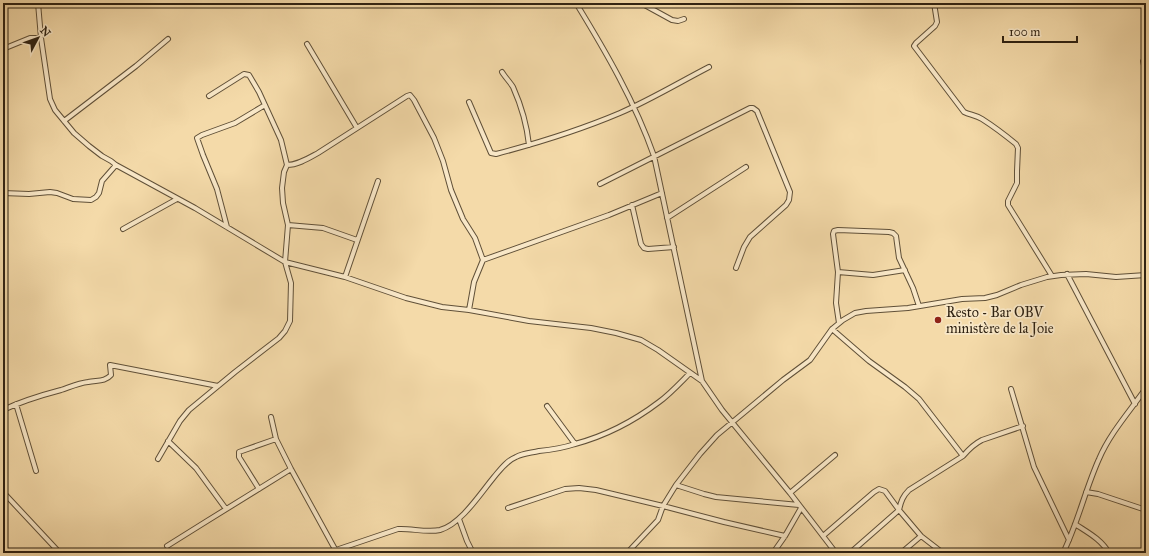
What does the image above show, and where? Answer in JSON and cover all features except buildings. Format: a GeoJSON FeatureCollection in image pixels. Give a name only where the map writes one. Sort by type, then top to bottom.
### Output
{"type":"FeatureCollection","features":[{"type":"Feature","properties":{"kind":"street"},"geometry":{"type":"LineString","coordinates":[[38,3],[41,38],[50,99],[55,110],[74,133],[89,146],[116,165],[195,208],[285,262],[345,277],[406,298],[442,307],[591,328],[641,340],[702,381],[722,410],[790,493],[836,553]]}},
{"type":"Feature","properties":{"kind":"street"},"geometry":{"type":"LineString","coordinates":[[576,3],[602,44],[634,106],[654,156],[702,381]]}},
{"type":"Feature","properties":{"kind":"street"},"geometry":{"type":"LineString","coordinates":[[934,3],[937,22],[935,26],[914,46],[964,112],[968,115],[975,115],[982,119],[1016,144],[1018,148],[1016,171],[1017,183],[1008,201],[1008,205],[1052,276]]}},
{"type":"Feature","properties":{"kind":"street"},"geometry":{"type":"LineString","coordinates":[[642,4],[672,20],[678,21],[684,19]]}},
{"type":"Feature","properties":{"kind":"street"},"geometry":{"type":"LineString","coordinates":[[3,49],[30,38],[41,38]]}},
{"type":"Feature","properties":{"kind":"street"},"geometry":{"type":"LineString","coordinates":[[64,121],[136,66],[168,39]]}},
{"type":"Feature","properties":{"kind":"street"},"geometry":{"type":"LineString","coordinates":[[307,44],[358,128]]}},
{"type":"Feature","properties":{"kind":"street"},"geometry":{"type":"LineString","coordinates":[[1146,58],[1144,61],[1146,74]]}},
{"type":"Feature","properties":{"kind":"street"},"geometry":{"type":"LineString","coordinates":[[469,102],[491,153],[496,154],[597,123],[634,106],[709,67]]}},
{"type":"Feature","properties":{"kind":"street"},"geometry":{"type":"LineString","coordinates":[[502,72],[512,86],[519,103],[528,135],[529,145]]}},
{"type":"Feature","properties":{"kind":"street"},"geometry":{"type":"LineString","coordinates":[[158,459],[183,416],[218,386],[279,338],[285,331],[290,321],[291,283],[285,262],[288,225],[283,203],[282,188],[284,172],[287,165],[281,140],[266,105],[249,75],[244,74],[209,96]]}},
{"type":"Feature","properties":{"kind":"street"},"geometry":{"type":"LineString","coordinates":[[287,165],[304,160],[318,153],[410,95],[434,138],[443,161],[451,190],[463,219],[475,238],[483,260],[474,282],[469,310]]}},
{"type":"Feature","properties":{"kind":"street"},"geometry":{"type":"LineString","coordinates":[[227,227],[217,189],[202,155],[197,138],[235,123],[266,105]]}},
{"type":"Feature","properties":{"kind":"street"},"geometry":{"type":"LineString","coordinates":[[600,184],[750,108],[754,108],[790,192],[789,200],[786,205],[746,241],[736,268]]}},
{"type":"Feature","properties":{"kind":"street"},"geometry":{"type":"LineString","coordinates":[[3,194],[50,192],[73,199],[91,200],[99,194],[102,181],[116,165]]}},
{"type":"Feature","properties":{"kind":"street"},"geometry":{"type":"LineString","coordinates":[[668,218],[746,167]]}},
{"type":"Feature","properties":{"kind":"street"},"geometry":{"type":"LineString","coordinates":[[345,277],[378,181]]}},
{"type":"Feature","properties":{"kind":"street"},"geometry":{"type":"LineString","coordinates":[[483,260],[609,215],[662,193]]}},
{"type":"Feature","properties":{"kind":"street"},"geometry":{"type":"LineString","coordinates":[[123,229],[177,199]]}},
{"type":"Feature","properties":{"kind":"street"},"geometry":{"type":"LineString","coordinates":[[632,205],[641,244],[644,248],[674,247]]}},
{"type":"Feature","properties":{"kind":"street"},"geometry":{"type":"LineString","coordinates":[[288,225],[323,228],[357,240]]}},
{"type":"Feature","properties":{"kind":"street"},"geometry":{"type":"LineString","coordinates":[[839,323],[836,303],[838,272],[833,234],[834,231],[838,230],[893,233],[896,236],[899,258],[913,288],[919,306]]}},
{"type":"Feature","properties":{"kind":"street"},"geometry":{"type":"LineString","coordinates":[[838,272],[873,274],[905,270]]}},
{"type":"Feature","properties":{"kind":"street"},"geometry":{"type":"LineString","coordinates":[[1067,274],[1135,404]]}},
{"type":"Feature","properties":{"kind":"street"},"geometry":{"type":"LineString","coordinates":[[627,553],[658,520],[663,506],[676,484],[717,434],[810,360],[832,329],[855,313],[908,308],[962,299],[997,296],[1021,285],[1052,276],[1086,274],[1116,277],[1139,276],[1146,274]]}},
{"type":"Feature","properties":{"kind":"street"},"geometry":{"type":"LineString","coordinates":[[832,329],[869,361],[919,399],[963,456]]}},
{"type":"Feature","properties":{"kind":"street"},"geometry":{"type":"LineString","coordinates":[[3,410],[16,404],[79,384],[108,379],[111,375],[110,365],[218,386]]}},
{"type":"Feature","properties":{"kind":"street"},"geometry":{"type":"LineString","coordinates":[[271,417],[276,439],[335,552],[398,529],[431,531],[440,530],[447,527],[460,519],[503,466],[514,457],[555,449],[596,438],[638,416],[660,402],[690,373]]}},
{"type":"Feature","properties":{"kind":"street"},"geometry":{"type":"LineString","coordinates":[[1063,553],[1104,448],[1146,388]]}},
{"type":"Feature","properties":{"kind":"street"},"geometry":{"type":"LineString","coordinates":[[1011,389],[1034,467],[1069,540]]}},
{"type":"Feature","properties":{"kind":"street"},"geometry":{"type":"LineString","coordinates":[[16,404],[36,470]]}},
{"type":"Feature","properties":{"kind":"street"},"geometry":{"type":"LineString","coordinates":[[547,406],[575,444]]}},
{"type":"Feature","properties":{"kind":"street"},"geometry":{"type":"LineString","coordinates":[[850,553],[899,510],[904,495],[909,490],[963,456],[969,448],[982,440],[1023,426]]}},
{"type":"Feature","properties":{"kind":"street"},"geometry":{"type":"LineString","coordinates":[[259,489],[239,457],[239,452],[276,439]]}},
{"type":"Feature","properties":{"kind":"street"},"geometry":{"type":"LineString","coordinates":[[168,441],[196,468],[226,509]]}},
{"type":"Feature","properties":{"kind":"street"},"geometry":{"type":"LineString","coordinates":[[790,493],[835,455]]}},
{"type":"Feature","properties":{"kind":"street"},"geometry":{"type":"LineString","coordinates":[[167,546],[291,469]]}},
{"type":"Feature","properties":{"kind":"street"},"geometry":{"type":"LineString","coordinates":[[676,484],[716,497],[800,506]]}},
{"type":"Feature","properties":{"kind":"street"},"geometry":{"type":"LineString","coordinates":[[508,508],[565,489],[579,488],[596,490],[785,536]]}},
{"type":"Feature","properties":{"kind":"street"},"geometry":{"type":"LineString","coordinates":[[823,536],[874,492],[879,490],[885,491],[921,536],[943,553]]}},
{"type":"Feature","properties":{"kind":"street"},"geometry":{"type":"LineString","coordinates":[[3,492],[60,553]]}},
{"type":"Feature","properties":{"kind":"street"},"geometry":{"type":"LineString","coordinates":[[1086,492],[1146,510]]}},
{"type":"Feature","properties":{"kind":"street"},"geometry":{"type":"LineString","coordinates":[[774,553],[785,536],[800,506]]}},
{"type":"Feature","properties":{"kind":"street"},"geometry":{"type":"LineString","coordinates":[[460,519],[467,541],[473,553]]}},
{"type":"Feature","properties":{"kind":"street"},"geometry":{"type":"LineString","coordinates":[[1075,524],[1097,538],[1109,553]]}},
{"type":"Feature","properties":{"kind":"street"},"geometry":{"type":"LineString","coordinates":[[901,553],[921,536]]}},
{"type":"Feature","properties":{"kind":"place","name":"Resto - Bar OBV ministère de la Joie"},"geometry":{"type":"Point","coordinates":[938,320]}}]}
